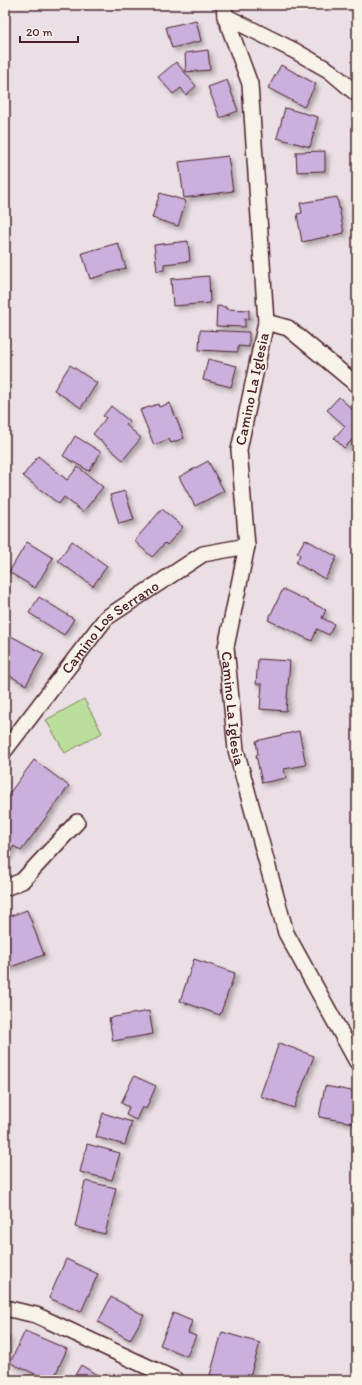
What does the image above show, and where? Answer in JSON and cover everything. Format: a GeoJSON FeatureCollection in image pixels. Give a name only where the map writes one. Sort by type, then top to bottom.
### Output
{"type":"FeatureCollection","features":[{"type":"Feature","properties":{"kind":"street"},"geometry":{"type":"LineString","coordinates":[[224,11],[330,72],[357,94]]}},
{"type":"Feature","properties":{"kind":"street","name":"Camino La Iglesia"},"geometry":{"type":"LineString","coordinates":[[224,11],[250,84],[266,322],[239,450],[247,546],[226,647],[236,750],[286,933],[357,1062]]}},
{"type":"Feature","properties":{"kind":"street"},"geometry":{"type":"LineString","coordinates":[[266,322],[288,328],[357,385]]}},
{"type":"Feature","properties":{"kind":"street","name":"Camino Los Serrano"},"geometry":{"type":"LineString","coordinates":[[5,750],[106,618],[203,554],[247,546]]}},
{"type":"Feature","properties":{"kind":"street"},"geometry":{"type":"LineString","coordinates":[[5,888],[22,881],[77,822]]}},
{"type":"Feature","properties":{"kind":"street"},"geometry":{"type":"LineString","coordinates":[[5,1308],[36,1315],[176,1380]]}},
{"type":"Feature","properties":{"kind":"green space"},"geometry":{"type":"Polygon","coordinates":[[[84,699],[102,733],[65,753],[46,720],[84,699]]]}},
{"type":"Feature","properties":{"kind":"building"},"geometry":{"type":"Polygon","coordinates":[[[196,20],[201,41],[172,48],[166,27],[196,20]]]}},
{"type":"Feature","properties":{"kind":"building"},"geometry":{"type":"Polygon","coordinates":[[[208,50],[210,70],[186,72],[185,53],[208,50]]]}},
{"type":"Feature","properties":{"kind":"building"},"geometry":{"type":"Polygon","coordinates":[[[176,62],[196,86],[186,95],[181,88],[173,94],[158,77],[176,62]]]}},
{"type":"Feature","properties":{"kind":"building"},"geometry":{"type":"Polygon","coordinates":[[[281,65],[316,84],[304,107],[268,88],[281,65]]]}},
{"type":"Feature","properties":{"kind":"building"},"geometry":{"type":"Polygon","coordinates":[[[227,80],[238,111],[220,118],[208,87],[227,80]]]}},
{"type":"Feature","properties":{"kind":"building"},"geometry":{"type":"Polygon","coordinates":[[[285,108],[318,117],[310,147],[277,138],[285,108]]]}},
{"type":"Feature","properties":{"kind":"building"},"geometry":{"type":"Polygon","coordinates":[[[325,151],[325,171],[297,172],[296,152],[325,151]]]}},
{"type":"Feature","properties":{"kind":"building"},"geometry":{"type":"Polygon","coordinates":[[[228,156],[233,191],[184,198],[179,162],[228,156]]]}},
{"type":"Feature","properties":{"kind":"building"},"geometry":{"type":"Polygon","coordinates":[[[160,193],[186,201],[178,226],[152,218],[160,193]]]}},
{"type":"Feature","properties":{"kind":"building"},"geometry":{"type":"Polygon","coordinates":[[[337,197],[344,233],[302,242],[297,214],[302,213],[300,203],[337,197]]]}},
{"type":"Feature","properties":{"kind":"building"},"geometry":{"type":"Polygon","coordinates":[[[188,241],[190,261],[164,264],[164,270],[157,271],[154,245],[188,241]]]}},
{"type":"Feature","properties":{"kind":"building"},"geometry":{"type":"Polygon","coordinates":[[[118,243],[126,268],[90,279],[82,253],[118,243]]]}},
{"type":"Feature","properties":{"kind":"building"},"geometry":{"type":"Polygon","coordinates":[[[209,276],[210,303],[173,306],[171,279],[209,276]]]}},
{"type":"Feature","properties":{"kind":"building"},"geometry":{"type":"Polygon","coordinates":[[[217,306],[226,307],[226,309],[249,310],[249,319],[245,319],[245,327],[216,326],[217,306]]]}},
{"type":"Feature","properties":{"kind":"building"},"geometry":{"type":"Polygon","coordinates":[[[200,330],[249,332],[249,347],[238,346],[238,352],[199,350],[200,330]]]}},
{"type":"Feature","properties":{"kind":"building"},"geometry":{"type":"Polygon","coordinates":[[[208,359],[237,366],[231,387],[203,380],[208,359]]]}},
{"type":"Feature","properties":{"kind":"building"},"geometry":{"type":"Polygon","coordinates":[[[70,365],[97,383],[81,408],[54,390],[70,365]]]}},
{"type":"Feature","properties":{"kind":"building"},"geometry":{"type":"Polygon","coordinates":[[[339,397],[357,414],[357,435],[344,448],[334,438],[345,426],[327,410],[339,397]]]}},
{"type":"Feature","properties":{"kind":"building"},"geometry":{"type":"Polygon","coordinates":[[[170,403],[184,438],[171,443],[169,439],[154,445],[140,410],[158,404],[159,407],[170,403]]]}},
{"type":"Feature","properties":{"kind":"building"},"geometry":{"type":"Polygon","coordinates":[[[111,406],[129,421],[126,425],[141,438],[123,460],[93,434],[106,418],[103,416],[111,406]]]}},
{"type":"Feature","properties":{"kind":"building"},"geometry":{"type":"Polygon","coordinates":[[[75,436],[101,452],[89,471],[63,456],[75,436]]]}},
{"type":"Feature","properties":{"kind":"building"},"geometry":{"type":"Polygon","coordinates":[[[38,456],[67,480],[78,467],[103,487],[83,512],[64,497],[59,504],[23,476],[38,456]]]}},
{"type":"Feature","properties":{"kind":"building"},"geometry":{"type":"Polygon","coordinates":[[[208,461],[224,491],[195,506],[179,477],[208,461]]]}},
{"type":"Feature","properties":{"kind":"building"},"geometry":{"type":"Polygon","coordinates":[[[125,491],[134,520],[119,524],[110,495],[125,491]]]}},
{"type":"Feature","properties":{"kind":"building"},"geometry":{"type":"Polygon","coordinates":[[[162,509],[183,527],[167,545],[165,543],[152,557],[134,541],[162,509]]]}},
{"type":"Feature","properties":{"kind":"building"},"geometry":{"type":"Polygon","coordinates":[[[305,539],[337,557],[325,579],[296,563],[300,555],[297,553],[305,539]]]}},
{"type":"Feature","properties":{"kind":"building"},"geometry":{"type":"Polygon","coordinates":[[[72,541],[107,566],[93,586],[58,561],[72,541]]]}},
{"type":"Feature","properties":{"kind":"building"},"geometry":{"type":"Polygon","coordinates":[[[27,542],[53,558],[35,588],[9,572],[27,542]]]}},
{"type":"Feature","properties":{"kind":"building"},"geometry":{"type":"Polygon","coordinates":[[[283,589],[326,610],[322,618],[334,624],[329,635],[317,629],[312,641],[268,620],[283,589]]]}},
{"type":"Feature","properties":{"kind":"building"},"geometry":{"type":"Polygon","coordinates":[[[39,597],[74,619],[64,635],[29,613],[39,597]]]}},
{"type":"Feature","properties":{"kind":"building"},"geometry":{"type":"Polygon","coordinates":[[[11,636],[44,654],[26,685],[5,673],[5,647],[11,636]]]}},
{"type":"Feature","properties":{"kind":"building"},"geometry":{"type":"Polygon","coordinates":[[[258,659],[290,661],[286,711],[260,709],[262,684],[256,684],[258,659]]]}},
{"type":"Feature","properties":{"kind":"building"},"geometry":{"type":"Polygon","coordinates":[[[299,731],[306,765],[284,769],[286,778],[262,783],[256,755],[258,754],[256,741],[299,731]]]}},
{"type":"Feature","properties":{"kind":"building"},"geometry":{"type":"Polygon","coordinates":[[[34,760],[69,786],[21,851],[14,846],[5,859],[5,799],[34,760]]]}},
{"type":"Feature","properties":{"kind":"building"},"geometry":{"type":"Polygon","coordinates":[[[27,910],[44,955],[5,969],[5,918],[27,910]]]}},
{"type":"Feature","properties":{"kind":"building"},"geometry":{"type":"Polygon","coordinates":[[[194,959],[235,973],[220,1015],[180,1001],[194,959]]]}},
{"type":"Feature","properties":{"kind":"building"},"geometry":{"type":"Polygon","coordinates":[[[149,1011],[153,1034],[113,1041],[109,1018],[149,1011]]]}},
{"type":"Feature","properties":{"kind":"building"},"geometry":{"type":"Polygon","coordinates":[[[279,1043],[314,1056],[294,1108],[260,1096],[279,1043]]]}},
{"type":"Feature","properties":{"kind":"building"},"geometry":{"type":"Polygon","coordinates":[[[134,1076],[156,1086],[146,1109],[142,1107],[136,1120],[126,1115],[129,1107],[121,1103],[134,1076]]]}},
{"type":"Feature","properties":{"kind":"building"},"geometry":{"type":"Polygon","coordinates":[[[325,1086],[357,1092],[357,1108],[354,1123],[319,1117],[325,1086]]]}},
{"type":"Feature","properties":{"kind":"building"},"geometry":{"type":"Polygon","coordinates":[[[103,1113],[132,1122],[125,1145],[96,1137],[103,1113]]]}},
{"type":"Feature","properties":{"kind":"building"},"geometry":{"type":"Polygon","coordinates":[[[87,1144],[120,1153],[112,1180],[80,1172],[87,1144]]]}},
{"type":"Feature","properties":{"kind":"building"},"geometry":{"type":"Polygon","coordinates":[[[85,1181],[116,1188],[105,1234],[75,1227],[85,1181]]]}},
{"type":"Feature","properties":{"kind":"building"},"geometry":{"type":"Polygon","coordinates":[[[66,1259],[98,1274],[81,1312],[49,1298],[66,1259]]]}},
{"type":"Feature","properties":{"kind":"building"},"geometry":{"type":"Polygon","coordinates":[[[111,1297],[144,1315],[130,1340],[98,1322],[111,1297]]]}},
{"type":"Feature","properties":{"kind":"building"},"geometry":{"type":"Polygon","coordinates":[[[173,1313],[192,1321],[188,1333],[196,1336],[187,1356],[160,1345],[173,1313]]]}},
{"type":"Feature","properties":{"kind":"building"},"geometry":{"type":"Polygon","coordinates":[[[25,1331],[67,1349],[53,1380],[49,1380],[10,1363],[25,1331]]]}},
{"type":"Feature","properties":{"kind":"building"},"geometry":{"type":"Polygon","coordinates":[[[222,1332],[260,1343],[249,1380],[228,1380],[210,1375],[222,1332]]]}},
{"type":"Feature","properties":{"kind":"building"},"geometry":{"type":"Polygon","coordinates":[[[5,1335],[9,1335],[5,1361],[5,1335]]]}},
{"type":"Feature","properties":{"kind":"building"},"geometry":{"type":"Polygon","coordinates":[[[81,1365],[105,1380],[72,1380],[81,1365]]]}}]}
